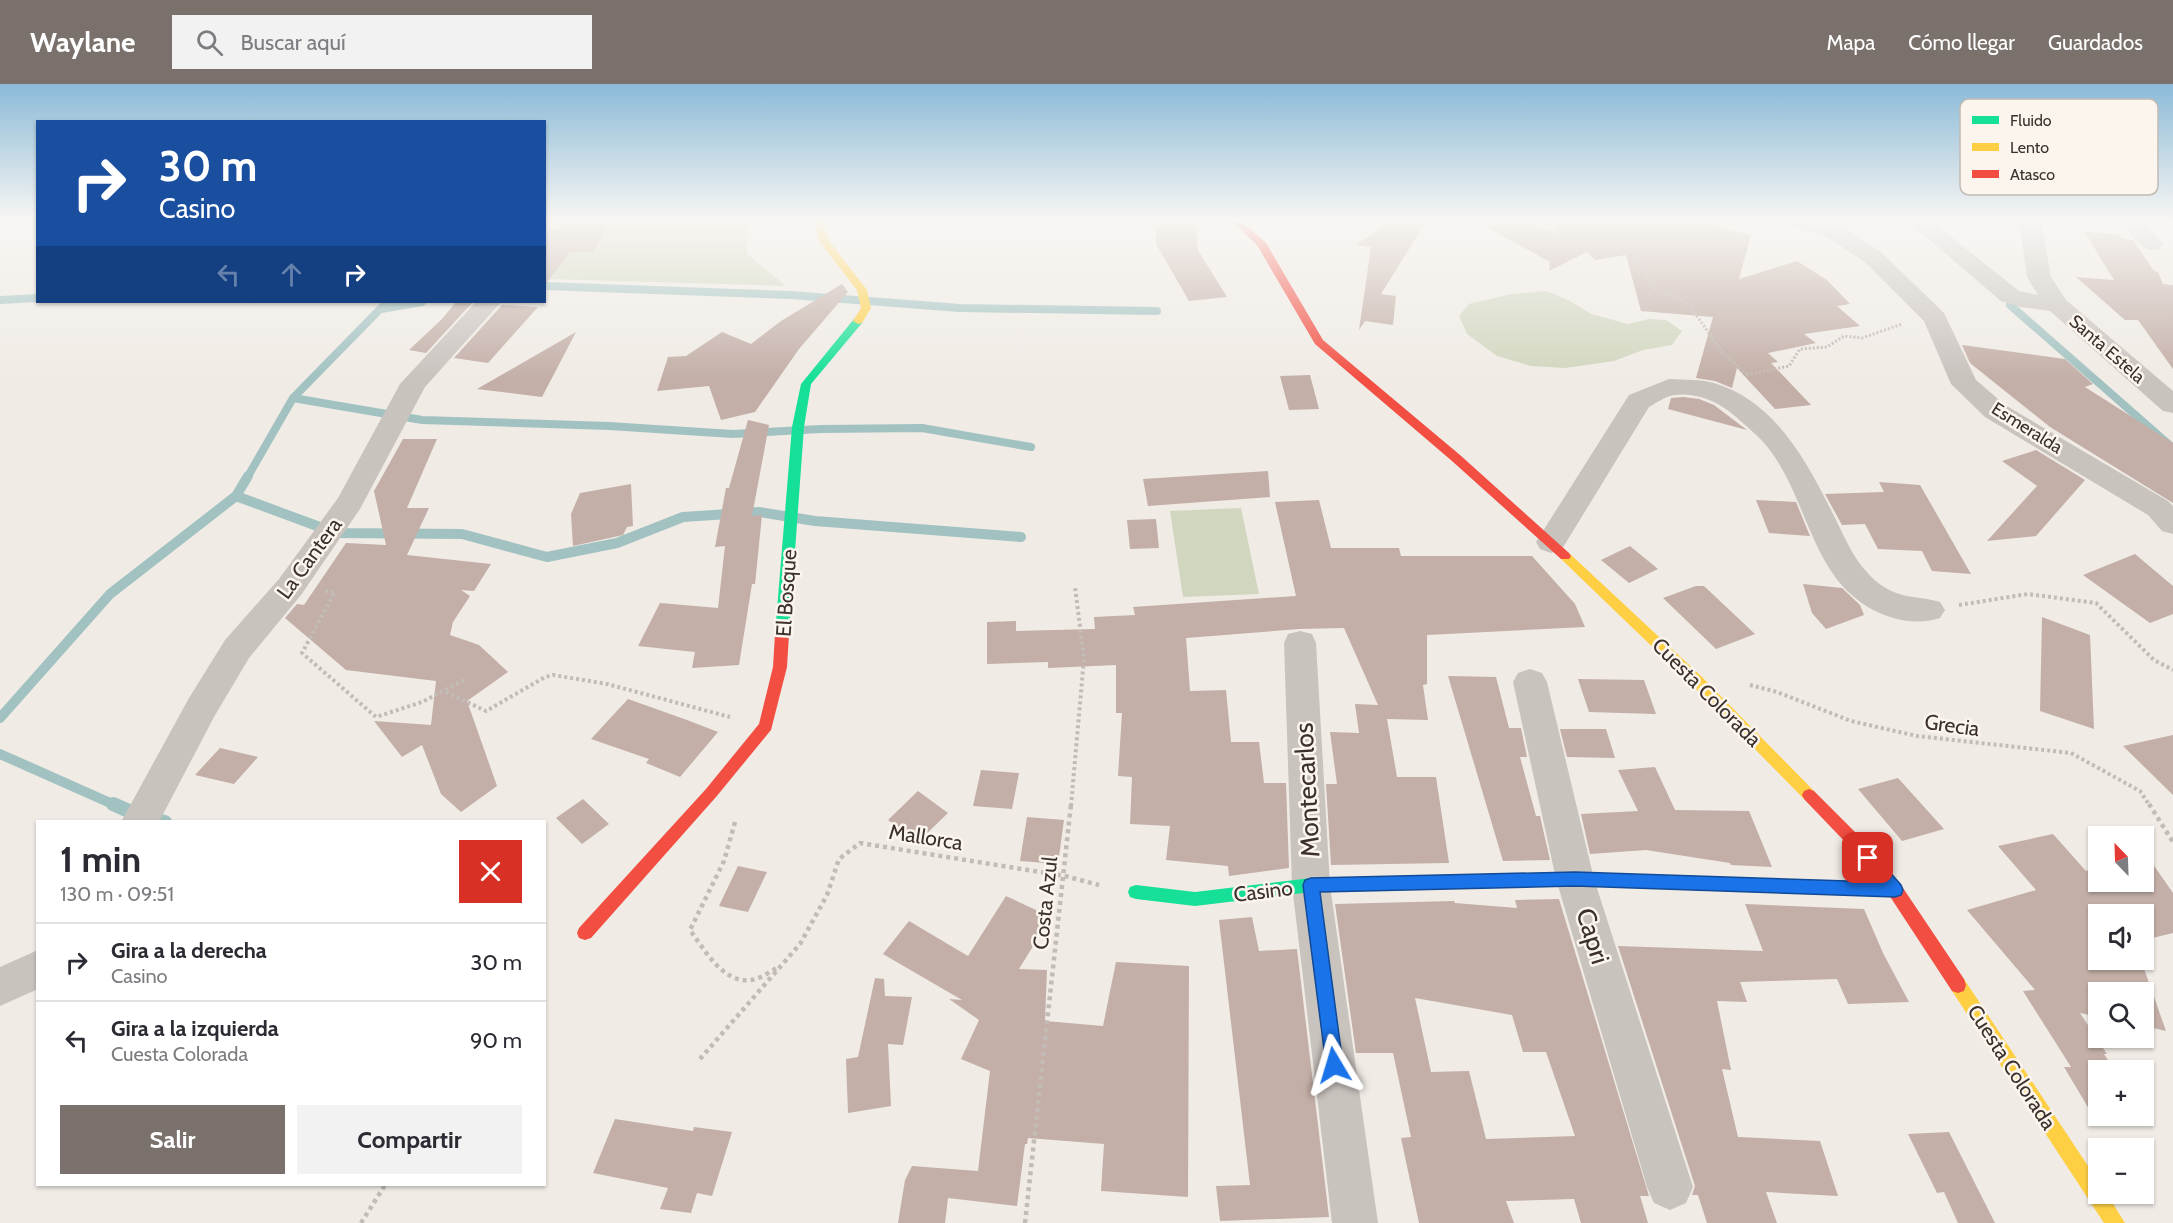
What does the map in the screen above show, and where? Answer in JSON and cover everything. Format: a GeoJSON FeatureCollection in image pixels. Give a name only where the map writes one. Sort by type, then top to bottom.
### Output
{"type":"FeatureCollection","features":[{"type":"Feature","properties":{"kind":"street","name":"El Bosque"},"geometry":{"type":"LineString","coordinates":[[585,933],[711,793],[766,726],[780,667],[798,427],[806,384],[850,333],[866,308],[862,290],[849,273]]}},
{"type":"Feature","properties":{"kind":"street","name":"Cuesta Colorada"},"geometry":{"type":"LineString","coordinates":[[1278,273],[1318,342],[1456,458],[1551,542],[1697,681],[1854,842],[1895,890],[2115,1223]]}},
{"type":"Feature","properties":{"kind":"street","name":"Esmeralda"},"geometry":{"type":"LineString","coordinates":[[1889,273],[1935,318],[1964,384],[1995,411],[2158,508],[2173,524]]}},
{"type":"Feature","properties":{"kind":"street"},"geometry":{"type":"LineString","coordinates":[[1982,273],[2010,296],[2021,300],[2057,305]]}},
{"type":"Feature","properties":{"kind":"street","name":"Santa Estela"},"geometry":{"type":"LineString","coordinates":[[2038,273],[2057,305],[2173,405]]}},
{"type":"Feature","properties":{"kind":"street","name":"La Cantera"},"geometry":{"type":"LineString","coordinates":[[141,820],[201,708],[237,649],[290,587],[350,502],[412,384],[488,303]]}},
{"type":"Feature","properties":{"kind":"street"},"geometry":{"type":"LineString","coordinates":[[1551,542],[1639,401],[1668,387],[1706,389],[1732,399],[1779,442],[1796,469],[1843,566],[1872,595],[1896,608],[1929,610]]}},
{"type":"Feature","properties":{"kind":"street","name":"Montecarlos"},"geometry":{"type":"LineString","coordinates":[[1300,643],[1311,885],[1355,1223]]}},
{"type":"Feature","properties":{"kind":"street","name":"Capri"},"geometry":{"type":"LineString","coordinates":[[1530,681],[1575,879],[1670,1187]]}},
{"type":"Feature","properties":{"kind":"street","name":"Casino"},"geometry":{"type":"LineString","coordinates":[[1136,892],[1195,899],[1311,885],[1575,879],[1895,890]]}},
{"type":"Feature","properties":{"kind":"street"},"geometry":{"type":"LineString","coordinates":[[0,987],[36,970]]}},
{"type":"Feature","properties":{"kind":"path"},"geometry":{"type":"LineString","coordinates":[[1645,273],[1653,288],[1687,302],[1724,353],[1749,375]]}},
{"type":"Feature","properties":{"kind":"path"},"geometry":{"type":"LineString","coordinates":[[1719,394],[1740,377],[1789,366],[1800,349],[1827,347],[1844,336],[1862,338],[1892,326],[1935,318]]}},
{"type":"Feature","properties":{"kind":"path"},"geometry":{"type":"LineString","coordinates":[[290,587],[334,592],[302,653],[376,717],[402,711],[446,692],[464,680]]}},
{"type":"Feature","properties":{"kind":"path","name":"Costa Azul"},"geometry":{"type":"LineString","coordinates":[[1026,1223],[1027,1196],[1065,876],[1084,658],[1075,587]]}},
{"type":"Feature","properties":{"kind":"path"},"geometry":{"type":"LineString","coordinates":[[1929,610],[2028,594],[2096,603],[2154,660],[2173,670]]}},
{"type":"Feature","properties":{"kind":"path"},"geometry":{"type":"LineString","coordinates":[[446,692],[486,711],[545,676],[553,675],[607,684],[766,726]]}},
{"type":"Feature","properties":{"kind":"path","name":"Grecia"},"geometry":{"type":"LineString","coordinates":[[1697,681],[1745,684],[1777,692],[1851,721],[1917,736],[2071,753],[2140,791],[2173,842]]}},
{"type":"Feature","properties":{"kind":"path","name":"Mallorca"},"geometry":{"type":"LineString","coordinates":[[711,793],[733,810],[735,831],[690,930],[719,966],[733,978],[750,980],[779,967]]}},
{"type":"Feature","properties":{"kind":"path","name":"Mallorca"},"geometry":{"type":"LineString","coordinates":[[700,1059],[753,995],[800,944],[827,895],[839,859],[860,843],[1065,876],[1136,892]]}},
{"type":"Feature","properties":{"kind":"path"},"geometry":{"type":"LineString","coordinates":[[361,1223],[385,1186]]}},
{"type":"Feature","properties":{"kind":"green space"},"geometry":{"type":"Polygon","coordinates":[[[547,273],[770,273],[786,286],[546,279],[547,273]]]}},
{"type":"Feature","properties":{"kind":"green space"},"geometry":{"type":"Polygon","coordinates":[[[1547,291],[1591,314],[1628,324],[1649,319],[1666,320],[1682,331],[1672,345],[1643,350],[1614,361],[1565,368],[1531,366],[1497,356],[1467,334],[1459,316],[1469,304],[1512,294],[1547,291]]]}},
{"type":"Feature","properties":{"kind":"green space"},"geometry":{"type":"Polygon","coordinates":[[[1241,508],[1259,594],[1183,597],[1170,511],[1241,508]]]}},
{"type":"Feature","properties":{"kind":"building"},"geometry":{"type":"Polygon","coordinates":[[[546,273],[554,273],[546,283],[546,273]]]}},
{"type":"Feature","properties":{"kind":"building"},"geometry":{"type":"Polygon","coordinates":[[[1173,273],[1212,273],[1227,297],[1189,301],[1173,273]]]}},
{"type":"Feature","properties":{"kind":"building"},"geometry":{"type":"Polygon","coordinates":[[[1367,273],[1394,273],[1381,294],[1396,296],[1393,325],[1365,321],[1359,330],[1367,273]]]}},
{"type":"Feature","properties":{"kind":"building"},"geometry":{"type":"Polygon","coordinates":[[[1631,273],[1741,273],[1739,279],[1758,273],[1816,273],[1827,280],[1850,304],[1837,306],[1860,326],[1804,334],[1816,343],[1768,353],[1778,362],[1771,363],[1811,405],[1775,409],[1737,368],[1732,388],[1715,381],[1696,378],[1713,317],[1641,311],[1631,273]]]}},
{"type":"Feature","properties":{"kind":"building"},"geometry":{"type":"Polygon","coordinates":[[[2110,273],[2158,273],[2163,284],[2173,285],[2173,369],[2138,320],[2125,320],[2076,277],[2114,280],[2110,273]]]}},
{"type":"Feature","properties":{"kind":"building"},"geometry":{"type":"Polygon","coordinates":[[[842,284],[848,292],[799,349],[755,412],[721,420],[709,386],[657,391],[668,357],[686,356],[722,332],[751,344],[781,321],[842,284]]]}},
{"type":"Feature","properties":{"kind":"building"},"geometry":{"type":"Polygon","coordinates":[[[455,303],[472,303],[426,353],[409,350],[442,319],[455,303]]]}},
{"type":"Feature","properties":{"kind":"building"},"geometry":{"type":"Polygon","coordinates":[[[502,305],[538,307],[488,363],[454,358],[502,305]]]}},
{"type":"Feature","properties":{"kind":"building"},"geometry":{"type":"Polygon","coordinates":[[[576,332],[542,397],[477,389],[576,332]]]}},
{"type":"Feature","properties":{"kind":"building"},"geometry":{"type":"Polygon","coordinates":[[[1962,345],[2065,359],[2093,384],[2085,387],[2173,443],[2173,503],[2050,427],[1970,363],[1962,345]]]}},
{"type":"Feature","properties":{"kind":"building"},"geometry":{"type":"Polygon","coordinates":[[[1310,375],[1319,409],[1289,410],[1280,376],[1310,375]]]}},
{"type":"Feature","properties":{"kind":"building"},"geometry":{"type":"Polygon","coordinates":[[[1671,398],[1699,399],[1714,405],[1747,430],[1668,409],[1671,398]]]}},
{"type":"Feature","properties":{"kind":"building"},"geometry":{"type":"Polygon","coordinates":[[[748,420],[769,425],[752,516],[762,515],[755,584],[752,584],[739,665],[692,668],[695,652],[638,646],[660,603],[718,608],[725,546],[715,547],[726,488],[729,488],[748,420]]]}},
{"type":"Feature","properties":{"kind":"building"},"geometry":{"type":"Polygon","coordinates":[[[403,439],[437,439],[407,508],[429,508],[407,555],[491,564],[474,591],[461,590],[470,596],[453,622],[450,635],[479,645],[508,672],[467,701],[497,786],[461,812],[441,794],[422,745],[402,757],[374,721],[431,725],[436,681],[346,670],[285,618],[297,604],[304,605],[346,543],[386,545],[374,491],[403,439]]]}},
{"type":"Feature","properties":{"kind":"building"},"geometry":{"type":"Polygon","coordinates":[[[2036,450],[2085,480],[2036,536],[1987,541],[2037,486],[2002,461],[2036,450]]]}},
{"type":"Feature","properties":{"kind":"building"},"geometry":{"type":"Polygon","coordinates":[[[1268,471],[1270,497],[1148,506],[1143,479],[1268,471]]]}},
{"type":"Feature","properties":{"kind":"building"},"geometry":{"type":"Polygon","coordinates":[[[1879,482],[1920,485],[1971,574],[1932,571],[1922,551],[1878,549],[1865,524],[1842,525],[1825,494],[1884,492],[1879,482]]]}},
{"type":"Feature","properties":{"kind":"building"},"geometry":{"type":"Polygon","coordinates":[[[631,484],[633,526],[627,527],[623,535],[573,546],[571,514],[580,493],[631,484]]]}},
{"type":"Feature","properties":{"kind":"building"},"geometry":{"type":"Polygon","coordinates":[[[1319,500],[1331,548],[1399,548],[1401,556],[1532,556],[1575,604],[1585,627],[1427,635],[1427,684],[1423,685],[1428,720],[1387,719],[1397,777],[1436,777],[1449,863],[1331,865],[1326,784],[1337,784],[1330,732],[1359,733],[1355,704],[1378,705],[1344,628],[1299,629],[1186,638],[1190,691],[1226,690],[1231,742],[1259,742],[1264,783],[1286,783],[1289,868],[1229,876],[1228,866],[1166,860],[1170,826],[1130,824],[1132,777],[1118,776],[1122,713],[1116,713],[1116,665],[1048,668],[1048,662],[987,664],[987,622],[1016,621],[1016,631],[1095,629],[1094,617],[1135,615],[1133,607],[1296,596],[1275,502],[1319,500]]]}},
{"type":"Feature","properties":{"kind":"building"},"geometry":{"type":"Polygon","coordinates":[[[1756,500],[1796,502],[1810,536],[1769,533],[1756,500]]]}},
{"type":"Feature","properties":{"kind":"building"},"geometry":{"type":"Polygon","coordinates":[[[1156,519],[1159,548],[1130,549],[1127,520],[1156,519]]]}},
{"type":"Feature","properties":{"kind":"building"},"geometry":{"type":"Polygon","coordinates":[[[1630,546],[1658,569],[1629,583],[1601,560],[1630,546]]]}},
{"type":"Feature","properties":{"kind":"building"},"geometry":{"type":"Polygon","coordinates":[[[2135,554],[2173,586],[2173,614],[2150,623],[2083,575],[2135,554]]]}},
{"type":"Feature","properties":{"kind":"building"},"geometry":{"type":"Polygon","coordinates":[[[1803,584],[1842,588],[1860,605],[1864,615],[1826,629],[1812,613],[1803,584]]]}},
{"type":"Feature","properties":{"kind":"building"},"geometry":{"type":"Polygon","coordinates":[[[1696,586],[1704,586],[1755,634],[1716,649],[1663,598],[1696,586]]]}},
{"type":"Feature","properties":{"kind":"building"},"geometry":{"type":"Polygon","coordinates":[[[2042,617],[2090,635],[2094,729],[2040,711],[2042,617]]]}},
{"type":"Feature","properties":{"kind":"building"},"geometry":{"type":"Polygon","coordinates":[[[1448,676],[1496,677],[1509,728],[1521,728],[1527,757],[1520,757],[1536,816],[1540,816],[1550,860],[1503,861],[1448,676]]]}},
{"type":"Feature","properties":{"kind":"building"},"geometry":{"type":"Polygon","coordinates":[[[1578,679],[1644,680],[1656,714],[1589,712],[1578,679]]]}},
{"type":"Feature","properties":{"kind":"building"},"geometry":{"type":"Polygon","coordinates":[[[628,699],[718,732],[680,777],[646,763],[649,759],[591,739],[628,699]]]}},
{"type":"Feature","properties":{"kind":"building"},"geometry":{"type":"Polygon","coordinates":[[[1560,729],[1606,729],[1615,758],[1567,757],[1560,729]]]}},
{"type":"Feature","properties":{"kind":"building"},"geometry":{"type":"Polygon","coordinates":[[[2173,735],[2173,795],[2123,746],[2173,735]]]}},
{"type":"Feature","properties":{"kind":"building"},"geometry":{"type":"Polygon","coordinates":[[[220,748],[258,757],[234,784],[195,775],[220,748]]]}},
{"type":"Feature","properties":{"kind":"building"},"geometry":{"type":"Polygon","coordinates":[[[1655,767],[1675,810],[1749,811],[1772,867],[1731,865],[1646,850],[1590,854],[1581,814],[1638,811],[1618,770],[1655,767]]]}},
{"type":"Feature","properties":{"kind":"building"},"geometry":{"type":"Polygon","coordinates":[[[981,770],[1019,773],[1012,809],[973,806],[981,770]]]}},
{"type":"Feature","properties":{"kind":"building"},"geometry":{"type":"Polygon","coordinates":[[[1898,778],[1944,829],[1902,841],[1858,789],[1898,778]]]}},
{"type":"Feature","properties":{"kind":"building"},"geometry":{"type":"Polygon","coordinates":[[[918,791],[948,813],[918,842],[888,820],[918,791]]]}},
{"type":"Feature","properties":{"kind":"building"},"geometry":{"type":"Polygon","coordinates":[[[583,799],[609,824],[582,844],[556,818],[583,799]]]}},
{"type":"Feature","properties":{"kind":"building"},"geometry":{"type":"Polygon","coordinates":[[[1027,817],[1064,820],[1058,864],[1020,861],[1027,817]]]}},
{"type":"Feature","properties":{"kind":"building"},"geometry":{"type":"Polygon","coordinates":[[[2053,834],[2088,870],[2088,892],[2154,892],[2154,866],[2173,893],[2173,933],[2154,938],[2154,904],[2088,904],[2088,970],[2145,970],[2149,982],[2088,982],[2088,1015],[2080,1013],[2088,1025],[2088,1048],[2103,1048],[2108,1060],[2088,1060],[2088,1107],[2064,1067],[2071,1067],[2023,991],[2035,990],[1967,910],[2036,890],[1998,846],[2053,834]]]}},
{"type":"Feature","properties":{"kind":"building"},"geometry":{"type":"Polygon","coordinates":[[[738,866],[767,872],[748,912],[719,906],[738,866]]]}},
{"type":"Feature","properties":{"kind":"building"},"geometry":{"type":"Polygon","coordinates":[[[1006,896],[1051,917],[1019,969],[1047,970],[1045,1021],[1103,1026],[1116,962],[1189,966],[1188,1197],[1101,1191],[1104,1144],[1028,1138],[1025,1144],[1017,1206],[948,1198],[945,1223],[898,1223],[905,1180],[912,1166],[978,1171],[990,1071],[961,1059],[979,1020],[949,999],[962,1000],[883,954],[909,921],[968,956],[1006,896]]]}},
{"type":"Feature","properties":{"kind":"building"},"geometry":{"type":"Polygon","coordinates":[[[1559,899],[1649,1196],[1640,1196],[1648,1223],[1581,1223],[1574,1199],[1506,1201],[1514,1223],[1419,1223],[1401,1138],[1411,1137],[1393,1053],[1356,1053],[1335,904],[1454,901],[1455,903],[1517,908],[1515,900],[1559,899]],[[1415,998],[1431,1072],[1469,1071],[1486,1139],[1575,1136],[1546,1052],[1523,1052],[1512,1015],[1415,998]]]}},
{"type":"Feature","properties":{"kind":"building"},"geometry":{"type":"Polygon","coordinates":[[[1745,904],[1864,909],[1883,953],[1909,1002],[1848,1004],[1837,979],[1740,982],[1747,1002],[1717,1001],[1731,1070],[1722,1069],[1738,1137],[1820,1141],[1838,1196],[1766,1192],[1777,1223],[1707,1223],[1698,1195],[1692,1195],[1695,1186],[1618,946],[1763,951],[1745,904]]]}},
{"type":"Feature","properties":{"kind":"building"},"geometry":{"type":"Polygon","coordinates":[[[1252,917],[1259,951],[1297,949],[1329,1217],[1220,1221],[1216,1186],[1250,1185],[1219,920],[1252,917]]]}},
{"type":"Feature","properties":{"kind":"building"},"geometry":{"type":"Polygon","coordinates":[[[875,978],[884,979],[885,996],[912,997],[903,1045],[888,1044],[891,1106],[848,1113],[846,1059],[858,1057],[875,978]]]}},
{"type":"Feature","properties":{"kind":"building"},"geometry":{"type":"Polygon","coordinates":[[[2154,997],[2166,1031],[2154,1028],[2154,997]]]}},
{"type":"Feature","properties":{"kind":"building"},"geometry":{"type":"Polygon","coordinates":[[[615,1119],[693,1131],[694,1127],[732,1132],[712,1196],[697,1193],[691,1213],[660,1209],[668,1188],[593,1173],[615,1119]]]}},
{"type":"Feature","properties":{"kind":"building"},"geometry":{"type":"Polygon","coordinates":[[[1949,1132],[1995,1223],[1958,1223],[1944,1192],[1937,1193],[1908,1134],[1949,1132]]]}},
{"type":"Feature","properties":{"kind":"waterway"},"geometry":{"type":"LineString","coordinates":[[546,286],[791,295],[960,308],[1157,311]]}},
{"type":"Feature","properties":{"kind":"waterway"},"geometry":{"type":"LineString","coordinates":[[0,300],[36,298]]}},
{"type":"Feature","properties":{"kind":"waterway"},"geometry":{"type":"LineString","coordinates":[[293,398],[386,303]]}},
{"type":"Feature","properties":{"kind":"waterway"},"geometry":{"type":"LineString","coordinates":[[381,309],[416,303]]}},
{"type":"Feature","properties":{"kind":"waterway"},"geometry":{"type":"LineString","coordinates":[[2010,305],[2173,448]]}},
{"type":"Feature","properties":{"kind":"waterway"},"geometry":{"type":"LineString","coordinates":[[247,478],[293,398]]}},
{"type":"Feature","properties":{"kind":"waterway"},"geometry":{"type":"LineString","coordinates":[[293,398],[422,420],[609,426],[733,434],[820,429],[922,428],[1031,447]]}},
{"type":"Feature","properties":{"kind":"waterway"},"geometry":{"type":"LineString","coordinates":[[236,496],[248,476]]}},
{"type":"Feature","properties":{"kind":"waterway"},"geometry":{"type":"LineString","coordinates":[[0,718],[110,594],[236,496]]}},
{"type":"Feature","properties":{"kind":"waterway"},"geometry":{"type":"LineString","coordinates":[[236,496],[336,533],[462,534],[547,557],[617,543],[683,517],[759,512],[815,521],[1021,537]]}},
{"type":"Feature","properties":{"kind":"waterway"},"geometry":{"type":"LineString","coordinates":[[0,754],[117,806]]}},
{"type":"Feature","properties":{"kind":"waterway"},"geometry":{"type":"LineString","coordinates":[[113,804],[140,816],[157,820]]}},
{"type":"Feature","properties":{"kind":"traffic: fast"},"geometry":{"type":"LineString","coordinates":[[782,634],[798,427],[806,384],[858,321]]}},
{"type":"Feature","properties":{"kind":"traffic: fast"},"geometry":{"type":"LineString","coordinates":[[1136,892],[1195,899],[1311,885],[1435,882]]}},
{"type":"Feature","properties":{"kind":"traffic: slow"},"geometry":{"type":"LineString","coordinates":[[849,273],[862,290],[866,308],[858,321]]}},
{"type":"Feature","properties":{"kind":"traffic: slow"},"geometry":{"type":"LineString","coordinates":[[1565,556],[1697,681],[1809,795]]}},
{"type":"Feature","properties":{"kind":"traffic: slow"},"geometry":{"type":"LineString","coordinates":[[1435,882],[1575,879],[1895,890]]}},
{"type":"Feature","properties":{"kind":"traffic: slow"},"geometry":{"type":"LineString","coordinates":[[1958,985],[2115,1223]]}},
{"type":"Feature","properties":{"kind":"traffic: jam"},"geometry":{"type":"LineString","coordinates":[[1279,273],[1319,342],[1456,458],[1565,556]]}},
{"type":"Feature","properties":{"kind":"traffic: jam"},"geometry":{"type":"LineString","coordinates":[[585,933],[711,793],[766,726],[780,667],[782,634]]}},
{"type":"Feature","properties":{"kind":"traffic: jam"},"geometry":{"type":"LineString","coordinates":[[1809,795],[1855,842],[1895,890],[1958,985]]}},
{"type":"Feature","properties":{"kind":"route"},"geometry":{"type":"LineString","coordinates":[[1334,1065],[1311,885],[1575,879],[1895,890],[1868,858]]}}]}
